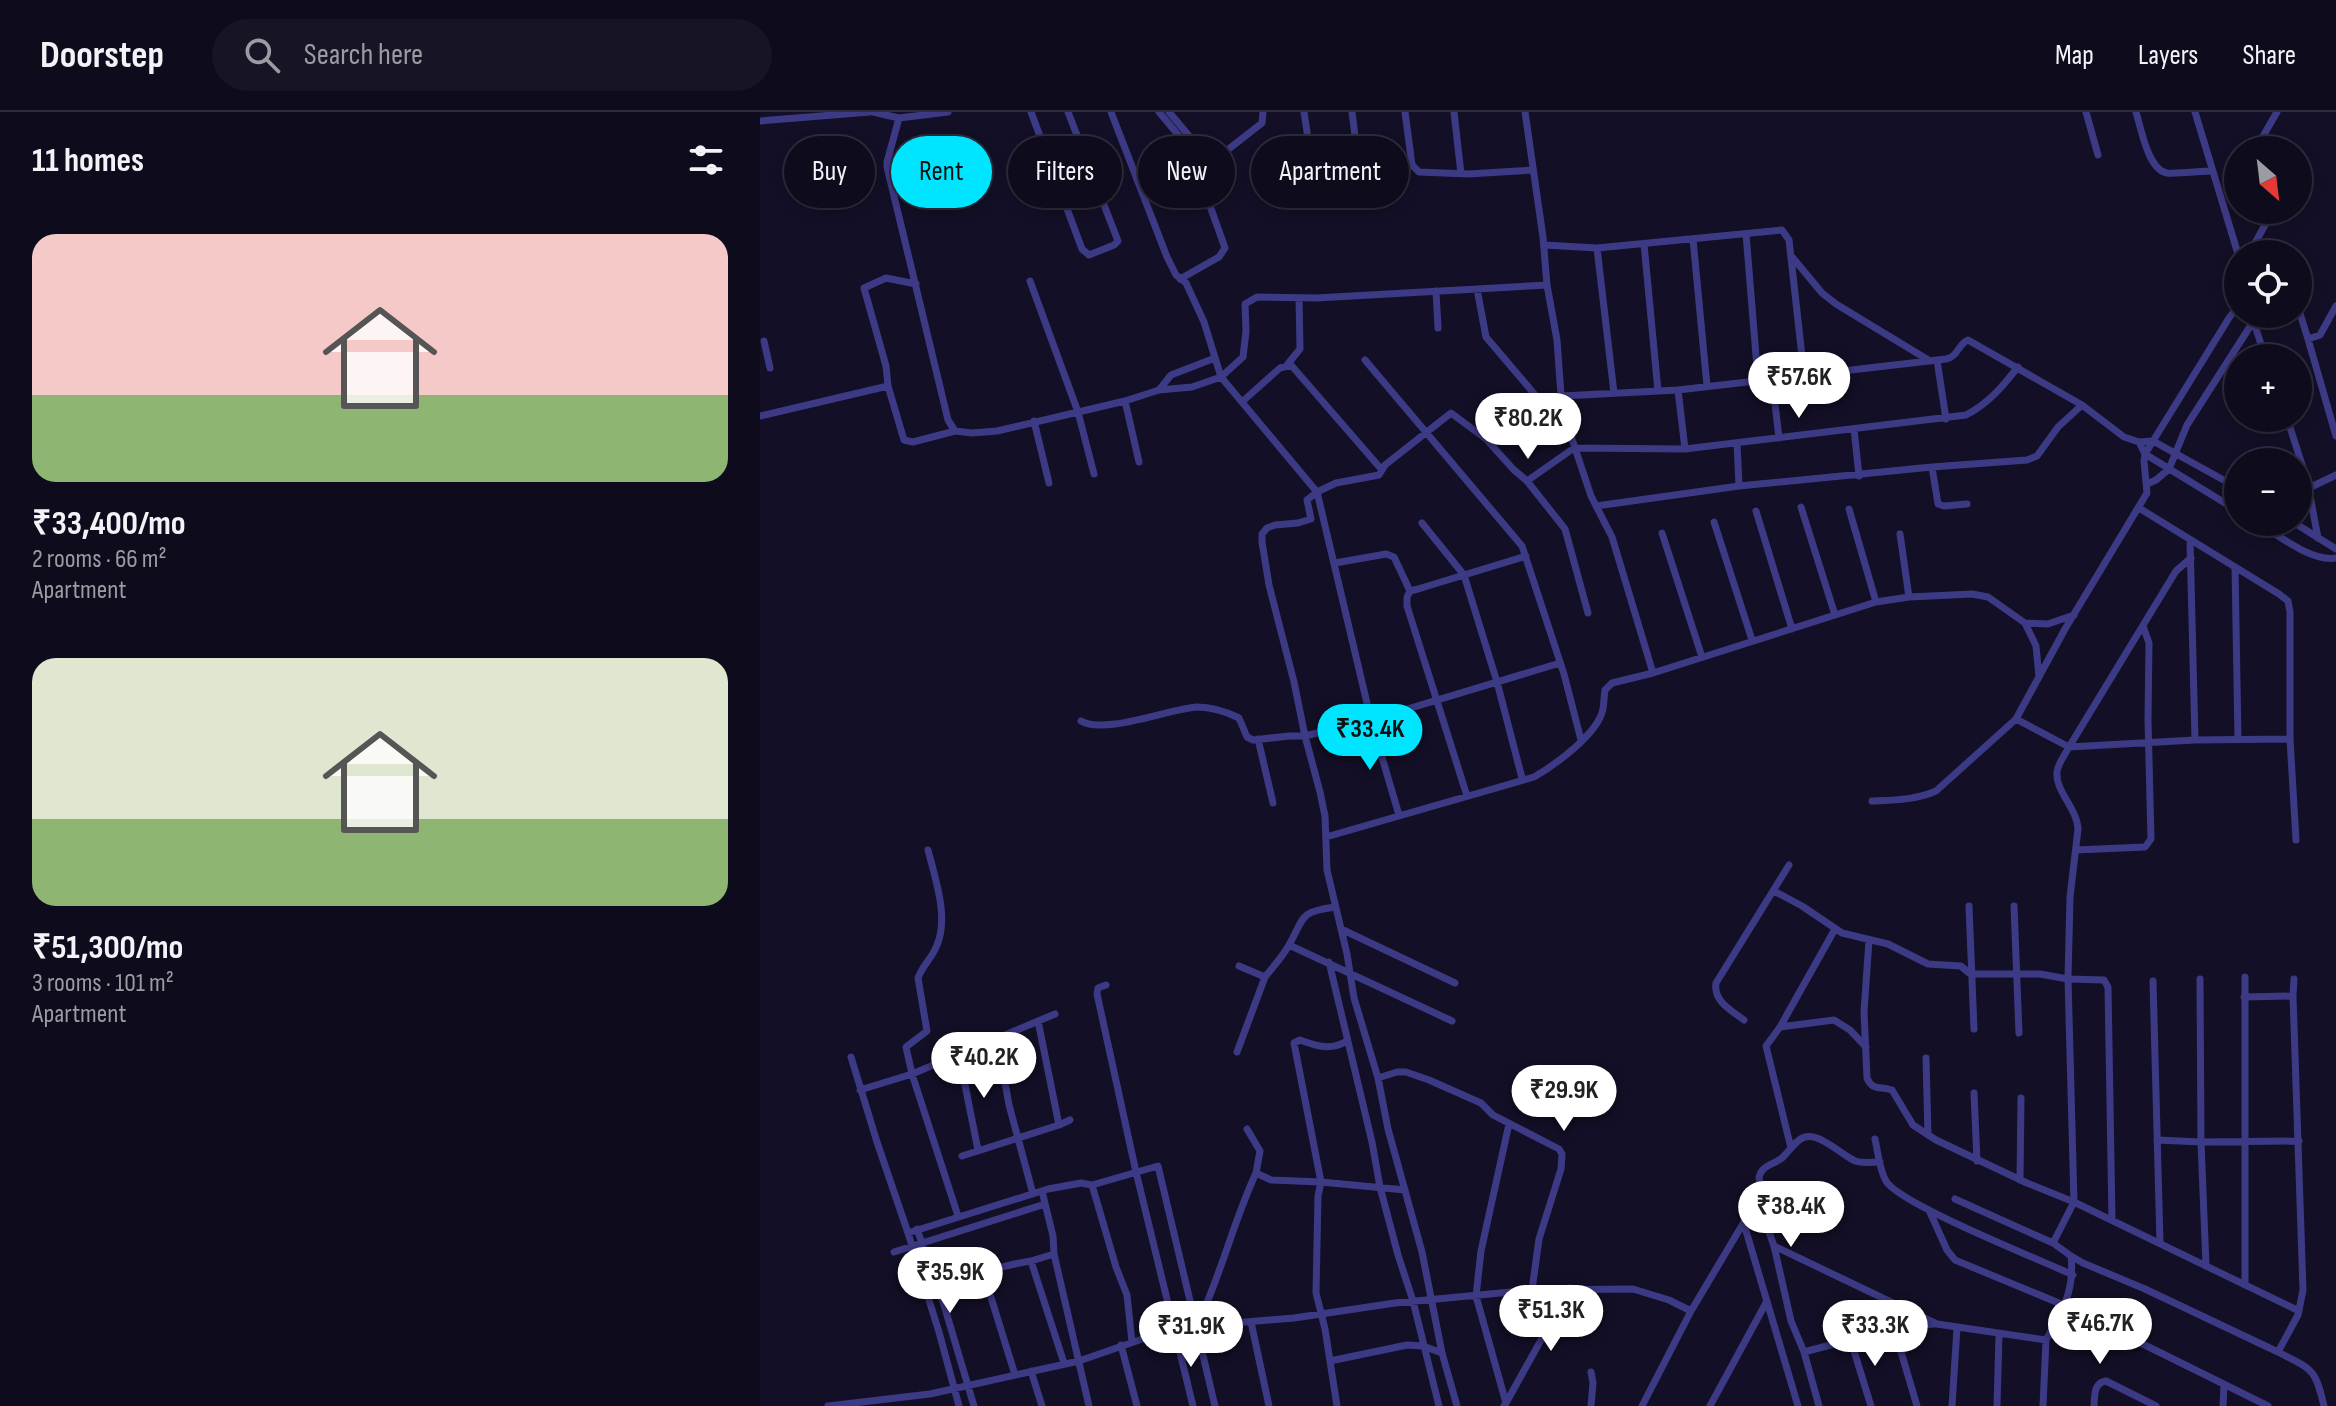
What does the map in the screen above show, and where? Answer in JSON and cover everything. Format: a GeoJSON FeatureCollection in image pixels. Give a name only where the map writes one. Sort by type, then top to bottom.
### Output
{"type":"FeatureCollection","features":[{"type":"Feature","properties":{"kind":"street"},"geometry":{"type":"LineString","coordinates":[[760,121],[871,112],[899,118],[948,112]]}},
{"type":"Feature","properties":{"kind":"street"},"geometry":{"type":"LineString","coordinates":[[1031,112],[1082,249],[1089,255],[1118,241],[1068,112]]}},
{"type":"Feature","properties":{"kind":"street"},"geometry":{"type":"LineString","coordinates":[[1111,112],[1167,257],[1176,275],[1186,283],[1204,322],[1221,377],[1317,492],[1371,720],[1399,815]]}},
{"type":"Feature","properties":{"kind":"street"},"geometry":{"type":"LineString","coordinates":[[1159,112],[1179,136]]}},
{"type":"Feature","properties":{"kind":"street"},"geometry":{"type":"LineString","coordinates":[[1169,112],[1189,136]]}},
{"type":"Feature","properties":{"kind":"street"},"geometry":{"type":"LineString","coordinates":[[1235,144],[1262,123],[1263,112]]}},
{"type":"Feature","properties":{"kind":"street"},"geometry":{"type":"LineString","coordinates":[[1304,112],[1308,136]]}},
{"type":"Feature","properties":{"kind":"street"},"geometry":{"type":"LineString","coordinates":[[1352,112],[1355,136]]}},
{"type":"Feature","properties":{"kind":"street"},"geometry":{"type":"LineString","coordinates":[[1405,112],[1412,165],[1419,172],[1461,174],[1533,170]]}},
{"type":"Feature","properties":{"kind":"street"},"geometry":{"type":"LineString","coordinates":[[1454,112],[1461,174]]}},
{"type":"Feature","properties":{"kind":"street"},"geometry":{"type":"LineString","coordinates":[[1525,112],[1557,340],[1562,409],[1596,506],[1612,537],[1653,673]]}},
{"type":"Feature","properties":{"kind":"street"},"geometry":{"type":"LineString","coordinates":[[2086,112],[2098,155]]}},
{"type":"Feature","properties":{"kind":"street"},"geometry":{"type":"LineString","coordinates":[[2136,112],[2150,158],[2160,170],[2167,173],[2213,171]]}},
{"type":"Feature","properties":{"kind":"street"},"geometry":{"type":"LineString","coordinates":[[2195,112],[2234,240]]}},
{"type":"Feature","properties":{"kind":"street"},"geometry":{"type":"LineString","coordinates":[[2263,136],[2277,112]]}},
{"type":"Feature","properties":{"kind":"street"},"geometry":{"type":"LineString","coordinates":[[899,118],[887,167],[948,420],[955,431]]}},
{"type":"Feature","properties":{"kind":"street"},"geometry":{"type":"LineString","coordinates":[[1180,279],[1219,257],[1225,248],[1211,208]]}},
{"type":"Feature","properties":{"kind":"street"},"geometry":{"type":"LineString","coordinates":[[1544,245],[1597,248],[1782,230],[1789,240],[1804,374]]}},
{"type":"Feature","properties":{"kind":"street"},"geometry":{"type":"LineString","coordinates":[[1746,234],[1758,380]]}},
{"type":"Feature","properties":{"kind":"street"},"geometry":{"type":"LineString","coordinates":[[1693,239],[1707,386]]}},
{"type":"Feature","properties":{"kind":"street"},"geometry":{"type":"LineString","coordinates":[[1644,244],[1658,391]]}},
{"type":"Feature","properties":{"kind":"street"},"geometry":{"type":"LineString","coordinates":[[1597,248],[1614,393]]}},
{"type":"Feature","properties":{"kind":"street"},"geometry":{"type":"LineString","coordinates":[[1791,255],[1804,274],[1829,299],[1934,361],[1946,419]]}},
{"type":"Feature","properties":{"kind":"street"},"geometry":{"type":"LineString","coordinates":[[916,284],[886,278],[864,288],[904,440],[913,442],[955,431],[997,431],[1159,390],[1192,387],[1221,377],[1243,357],[1245,304],[1257,297],[1299,298],[1547,285]]}},
{"type":"Feature","properties":{"kind":"street"},"geometry":{"type":"LineString","coordinates":[[1030,281],[1078,412],[1094,474]]}},
{"type":"Feature","properties":{"kind":"street"},"geometry":{"type":"LineString","coordinates":[[1477,289],[1488,341],[1542,403],[1550,410],[1562,409]]}},
{"type":"Feature","properties":{"kind":"street"},"geometry":{"type":"LineString","coordinates":[[1436,291],[1438,328]]}},
{"type":"Feature","properties":{"kind":"street"},"geometry":{"type":"LineString","coordinates":[[1243,401],[1287,365],[1300,349],[1299,298]]}},
{"type":"Feature","properties":{"kind":"street"},"geometry":{"type":"LineString","coordinates":[[2308,339],[2320,335],[2336,306]]}},
{"type":"Feature","properties":{"kind":"street"},"geometry":{"type":"LineString","coordinates":[[1872,801],[1925,796],[1936,791],[2016,719],[2147,493],[2145,454],[2224,326]]}},
{"type":"Feature","properties":{"kind":"street"},"geometry":{"type":"LineString","coordinates":[[2147,484],[2169,469],[2187,425],[2247,328]]}},
{"type":"Feature","properties":{"kind":"street"},"geometry":{"type":"LineString","coordinates":[[2305,328],[2336,436]]}},
{"type":"Feature","properties":{"kind":"street"},"geometry":{"type":"LineString","coordinates":[[1562,396],[1678,390],[1934,361],[1953,357],[1963,342],[1968,340],[2082,405],[2114,431],[2139,442],[2153,441],[2224,480]]}},
{"type":"Feature","properties":{"kind":"street"},"geometry":{"type":"LineString","coordinates":[[763,346],[770,368]]}},
{"type":"Feature","properties":{"kind":"street"},"geometry":{"type":"LineString","coordinates":[[1159,390],[1171,375],[1215,358]]}},
{"type":"Feature","properties":{"kind":"street"},"geometry":{"type":"LineString","coordinates":[[1365,360],[1517,536],[1560,663],[1581,740]]}},
{"type":"Feature","properties":{"kind":"street"},"geometry":{"type":"LineString","coordinates":[[1287,365],[1293,367],[1382,470]]}},
{"type":"Feature","properties":{"kind":"street"},"geometry":{"type":"LineString","coordinates":[[1527,481],[1574,448],[1685,449],[1966,415],[1983,406],[2018,367]]}},
{"type":"Feature","properties":{"kind":"street"},"geometry":{"type":"LineString","coordinates":[[1772,378],[1779,438]]}},
{"type":"Feature","properties":{"kind":"street"},"geometry":{"type":"LineString","coordinates":[[760,416],[888,386]]}},
{"type":"Feature","properties":{"kind":"street"},"geometry":{"type":"LineString","coordinates":[[1678,390],[1685,449]]}},
{"type":"Feature","properties":{"kind":"street"},"geometry":{"type":"LineString","coordinates":[[1125,401],[1139,462]]}},
{"type":"Feature","properties":{"kind":"street"},"geometry":{"type":"LineString","coordinates":[[1596,506],[1739,486],[2027,460],[2037,456],[2058,427],[2082,405]]}},
{"type":"Feature","properties":{"kind":"street"},"geometry":{"type":"LineString","coordinates":[[1457,1406],[1442,1353],[1422,1252],[1388,1129],[1378,1078],[1354,998],[1327,870],[1320,792],[1269,585],[1262,534],[1275,525],[1311,519],[1307,500],[1317,492],[1336,483],[1379,475],[1385,465],[1451,413],[1486,439],[1527,481],[1565,529],[1588,613]]}},
{"type":"Feature","properties":{"kind":"street"},"geometry":{"type":"LineString","coordinates":[[1034,421],[1049,483]]}},
{"type":"Feature","properties":{"kind":"street"},"geometry":{"type":"LineString","coordinates":[[1854,429],[1859,476]]}},
{"type":"Feature","properties":{"kind":"street"},"geometry":{"type":"LineString","coordinates":[[2139,442],[2145,454],[2224,502]]}},
{"type":"Feature","properties":{"kind":"street"},"geometry":{"type":"LineString","coordinates":[[1737,443],[1739,486]]}},
{"type":"Feature","properties":{"kind":"street"},"geometry":{"type":"LineString","coordinates":[[1932,467],[1938,504],[1967,504]]}},
{"type":"Feature","properties":{"kind":"street"},"geometry":{"type":"LineString","coordinates":[[2312,487],[2336,475]]}},
{"type":"Feature","properties":{"kind":"street"},"geometry":{"type":"LineString","coordinates":[[2312,505],[2318,538]]}},
{"type":"Feature","properties":{"kind":"street"},"geometry":{"type":"LineString","coordinates":[[1801,507],[1835,615]]}},
{"type":"Feature","properties":{"kind":"street"},"geometry":{"type":"LineString","coordinates":[[2139,508],[2284,597],[2290,606],[2290,739],[2296,840]]}},
{"type":"Feature","properties":{"kind":"street"},"geometry":{"type":"LineString","coordinates":[[1849,509],[1876,602]]}},
{"type":"Feature","properties":{"kind":"street"},"geometry":{"type":"LineString","coordinates":[[1756,511],[1792,629]]}},
{"type":"Feature","properties":{"kind":"street"},"geometry":{"type":"LineString","coordinates":[[1714,522],[1752,640]]}},
{"type":"Feature","properties":{"kind":"street"},"geometry":{"type":"LineString","coordinates":[[1422,523],[1464,575],[1522,778]]}},
{"type":"Feature","properties":{"kind":"street"},"geometry":{"type":"LineString","coordinates":[[1662,533],[1702,657]]}},
{"type":"Feature","properties":{"kind":"street"},"geometry":{"type":"LineString","coordinates":[[1900,534],[1909,597]]}},
{"type":"Feature","properties":{"kind":"street"},"geometry":{"type":"LineString","coordinates":[[2312,534],[2336,549]]}},
{"type":"Feature","properties":{"kind":"street"},"geometry":{"type":"LineString","coordinates":[[2280,536],[2309,554],[2336,558]]}},
{"type":"Feature","properties":{"kind":"street"},"geometry":{"type":"LineString","coordinates":[[2190,540],[2195,740]]}},
{"type":"Feature","properties":{"kind":"street"},"geometry":{"type":"LineString","coordinates":[[1335,563],[1386,554],[1394,557],[1410,591]]}},
{"type":"Feature","properties":{"kind":"street"},"geometry":{"type":"LineString","coordinates":[[1467,796],[1407,606],[1407,597],[1410,591],[1526,556]]}},
{"type":"Feature","properties":{"kind":"street"},"geometry":{"type":"LineString","coordinates":[[2053,1243],[2074,1202],[2068,979],[2070,897],[2077,819],[2058,782],[2057,773],[2069,747],[2176,571],[2191,558]]}},
{"type":"Feature","properties":{"kind":"street"},"geometry":{"type":"LineString","coordinates":[[2235,567],[2238,740]]}},
{"type":"Feature","properties":{"kind":"street"},"geometry":{"type":"LineString","coordinates":[[1326,837],[1534,777],[1593,728],[1603,711],[1608,686],[1876,602],[1909,597],[1981,595],[1996,601],[2025,623],[2036,646],[2039,677]]}},
{"type":"Feature","properties":{"kind":"street"},"geometry":{"type":"LineString","coordinates":[[2025,623],[2048,624],[2074,615]]}},
{"type":"Feature","properties":{"kind":"street"},"geometry":{"type":"LineString","coordinates":[[2076,850],[2138,848],[2149,843],[2149,643],[2143,626]]}},
{"type":"Feature","properties":{"kind":"street"},"geometry":{"type":"LineString","coordinates":[[1081,721],[1102,726],[1186,709],[1207,708],[1239,718],[1247,737],[1305,736],[1371,720],[1560,663]]}},
{"type":"Feature","properties":{"kind":"street"},"geometry":{"type":"LineString","coordinates":[[2016,719],[2069,747],[2195,740],[2290,739]]}},
{"type":"Feature","properties":{"kind":"street"},"geometry":{"type":"LineString","coordinates":[[1258,739],[1273,803]]}},
{"type":"Feature","properties":{"kind":"street"},"geometry":{"type":"LineString","coordinates":[[928,850],[937,887],[941,931],[934,952],[918,975],[928,1027],[925,1034],[906,1047],[958,1216]]}},
{"type":"Feature","properties":{"kind":"street"},"geometry":{"type":"LineString","coordinates":[[1744,1020],[1719,1000],[1716,983],[1789,865]]}},
{"type":"Feature","properties":{"kind":"street"},"geometry":{"type":"LineString","coordinates":[[1774,891],[1842,933],[1888,944],[1928,964],[1961,966],[1972,974],[2040,974],[2068,979],[2100,979],[2107,983],[2112,1220]]}},
{"type":"Feature","properties":{"kind":"street"},"geometry":{"type":"LineString","coordinates":[[1969,906],[1974,1029]]}},
{"type":"Feature","properties":{"kind":"street"},"geometry":{"type":"LineString","coordinates":[[2014,906],[2019,1033]]}},
{"type":"Feature","properties":{"kind":"street"},"geometry":{"type":"LineString","coordinates":[[1237,1052],[1265,977],[1289,945],[1295,930],[1308,913],[1335,907]]}},
{"type":"Feature","properties":{"kind":"street"},"geometry":{"type":"LineString","coordinates":[[1341,929],[1455,983]]}},
{"type":"Feature","properties":{"kind":"street"},"geometry":{"type":"LineString","coordinates":[[1791,1148],[1766,1046],[1780,1027],[1835,929]]}},
{"type":"Feature","properties":{"kind":"street"},"geometry":{"type":"LineString","coordinates":[[1869,940],[1864,1012],[1867,1078],[1874,1088],[1892,1090],[1913,1125],[1977,1161],[2074,1202],[2299,1311]]}},
{"type":"Feature","properties":{"kind":"street"},"geometry":{"type":"LineString","coordinates":[[1289,945],[1452,1021]]}},
{"type":"Feature","properties":{"kind":"street"},"geometry":{"type":"LineString","coordinates":[[1329,962],[1380,1187],[1439,1406]]}},
{"type":"Feature","properties":{"kind":"street"},"geometry":{"type":"LineString","coordinates":[[1239,966],[1265,977]]}},
{"type":"Feature","properties":{"kind":"street"},"geometry":{"type":"LineString","coordinates":[[2245,977],[2245,1285]]}},
{"type":"Feature","properties":{"kind":"street"},"geometry":{"type":"LineString","coordinates":[[2200,979],[2201,1142],[2206,1266]]}},
{"type":"Feature","properties":{"kind":"street"},"geometry":{"type":"LineString","coordinates":[[2278,1352],[2299,1311],[2303,1290],[2294,979]]}},
{"type":"Feature","properties":{"kind":"street"},"geometry":{"type":"LineString","coordinates":[[2153,981],[2160,1243]]}},
{"type":"Feature","properties":{"kind":"street"},"geometry":{"type":"LineString","coordinates":[[1106,985],[1098,988],[1097,994],[1136,1172],[1193,1406]]}},
{"type":"Feature","properties":{"kind":"street"},"geometry":{"type":"LineString","coordinates":[[2244,997],[2293,996]]}},
{"type":"Feature","properties":{"kind":"street"},"geometry":{"type":"LineString","coordinates":[[860,1090],[912,1074],[1055,1014]]}},
{"type":"Feature","properties":{"kind":"street"},"geometry":{"type":"LineString","coordinates":[[1780,1027],[1834,1020],[1850,1030],[1867,1048]]}},
{"type":"Feature","properties":{"kind":"street"},"geometry":{"type":"LineString","coordinates":[[1038,1021],[1059,1125]]}},
{"type":"Feature","properties":{"kind":"street"},"geometry":{"type":"LineString","coordinates":[[997,1038],[1018,1137],[1045,1204],[1089,1406]]}},
{"type":"Feature","properties":{"kind":"street"},"geometry":{"type":"LineString","coordinates":[[1337,1406],[1316,1293],[1321,1182],[1294,1043],[1300,1040],[1331,1048],[1347,1041]]}},
{"type":"Feature","properties":{"kind":"street"},"geometry":{"type":"LineString","coordinates":[[959,1055],[978,1150]]}},
{"type":"Feature","properties":{"kind":"street"},"geometry":{"type":"LineString","coordinates":[[851,1057],[939,1332],[959,1406]]}},
{"type":"Feature","properties":{"kind":"street"},"geometry":{"type":"LineString","coordinates":[[1926,1058],[1928,1135]]}},
{"type":"Feature","properties":{"kind":"street"},"geometry":{"type":"LineString","coordinates":[[1378,1078],[1406,1072],[1429,1080],[1481,1103],[1493,1115],[1554,1145],[1562,1154],[1561,1169],[1539,1239],[1532,1290],[1542,1339]]}},
{"type":"Feature","properties":{"kind":"street"},"geometry":{"type":"LineString","coordinates":[[1974,1093],[1977,1161]]}},
{"type":"Feature","properties":{"kind":"street"},"geometry":{"type":"LineString","coordinates":[[2020,1180],[2021,1098]]}},
{"type":"Feature","properties":{"kind":"street"},"geometry":{"type":"LineString","coordinates":[[962,1156],[1070,1120]]}},
{"type":"Feature","properties":{"kind":"street"},"geometry":{"type":"LineString","coordinates":[[1505,1405],[1476,1296],[1481,1251],[1509,1124]]}},
{"type":"Feature","properties":{"kind":"street"},"geometry":{"type":"LineString","coordinates":[[1197,1325],[1212,1293],[1247,1190],[1256,1173],[1260,1151],[1247,1129]]}},
{"type":"Feature","properties":{"kind":"street"},"geometry":{"type":"LineString","coordinates":[[1819,1406],[1804,1352],[1791,1321],[1774,1246],[1764,1218],[1760,1171],[1783,1157],[1801,1139],[1812,1137],[1859,1162],[1880,1162]]}},
{"type":"Feature","properties":{"kind":"street"},"geometry":{"type":"LineString","coordinates":[[1875,1139],[1886,1181],[1892,1188],[1929,1210],[2073,1275]]}},
{"type":"Feature","properties":{"kind":"street"},"geometry":{"type":"LineString","coordinates":[[2157,1140],[2299,1141]]}},
{"type":"Feature","properties":{"kind":"street"},"geometry":{"type":"LineString","coordinates":[[908,1233],[1038,1192],[1081,1183],[1092,1185],[1158,1166],[1215,1406]]}},
{"type":"Feature","properties":{"kind":"street"},"geometry":{"type":"LineString","coordinates":[[1256,1173],[1271,1180],[1405,1190]]}},
{"type":"Feature","properties":{"kind":"street"},"geometry":{"type":"LineString","coordinates":[[1092,1185],[1127,1295],[1132,1342]]}},
{"type":"Feature","properties":{"kind":"street"},"geometry":{"type":"LineString","coordinates":[[1955,1199],[2053,1243],[2083,1263],[2145,1289],[2309,1368],[2314,1373],[2324,1406]]}},
{"type":"Feature","properties":{"kind":"street"},"geometry":{"type":"LineString","coordinates":[[894,1252],[1045,1204]]}},
{"type":"Feature","properties":{"kind":"street"},"geometry":{"type":"LineString","coordinates":[[1929,1210],[1947,1250],[1955,1260],[2066,1306],[2268,1406]]}},
{"type":"Feature","properties":{"kind":"street"},"geometry":{"type":"LineString","coordinates":[[1642,1406],[1691,1311],[1747,1217],[1753,1214],[1764,1218]]}},
{"type":"Feature","properties":{"kind":"street"},"geometry":{"type":"LineString","coordinates":[[1743,1224],[1798,1406]]}},
{"type":"Feature","properties":{"kind":"street"},"geometry":{"type":"LineString","coordinates":[[917,1229],[944,1305],[974,1406]]}},
{"type":"Feature","properties":{"kind":"street"},"geometry":{"type":"LineString","coordinates":[[1774,1246],[1937,1324],[2046,1340]]}},
{"type":"Feature","properties":{"kind":"street"},"geometry":{"type":"LineString","coordinates":[[1015,1375],[985,1275],[1054,1254]]}},
{"type":"Feature","properties":{"kind":"street"},"geometry":{"type":"LineString","coordinates":[[2043,1406],[2046,1340],[2066,1306],[2073,1275],[2071,1256]]}},
{"type":"Feature","properties":{"kind":"street"},"geometry":{"type":"LineString","coordinates":[[1031,1261],[1064,1363]]}},
{"type":"Feature","properties":{"kind":"street"},"geometry":{"type":"LineString","coordinates":[[1505,1405],[1570,1288]]}},
{"type":"Feature","properties":{"kind":"street"},"geometry":{"type":"LineString","coordinates":[[828,1406],[888,1403],[1079,1361],[1174,1328],[1294,1318],[1413,1301],[1532,1290],[1633,1289],[1669,1300],[1691,1311]]}},
{"type":"Feature","properties":{"kind":"street"},"geometry":{"type":"LineString","coordinates":[[1710,1406],[1767,1301]]}},
{"type":"Feature","properties":{"kind":"street"},"geometry":{"type":"LineString","coordinates":[[1774,1324],[1791,1321]]}},
{"type":"Feature","properties":{"kind":"street"},"geometry":{"type":"LineString","coordinates":[[1251,1322],[1269,1406]]}},
{"type":"Feature","properties":{"kind":"street"},"geometry":{"type":"LineString","coordinates":[[1804,1352],[1894,1328],[1937,1324]]}},
{"type":"Feature","properties":{"kind":"street"},"geometry":{"type":"LineString","coordinates":[[1894,1328],[1917,1406]]}},
{"type":"Feature","properties":{"kind":"street"},"geometry":{"type":"LineString","coordinates":[[1952,1406],[1957,1328]]}},
{"type":"Feature","properties":{"kind":"street"},"geometry":{"type":"LineString","coordinates":[[1997,1406],[1999,1335]]}},
{"type":"Feature","properties":{"kind":"street"},"geometry":{"type":"LineString","coordinates":[[1850,1338],[1871,1406]]}},
{"type":"Feature","properties":{"kind":"street"},"geometry":{"type":"LineString","coordinates":[[1121,1345],[1137,1406]]}},
{"type":"Feature","properties":{"kind":"street"},"geometry":{"type":"LineString","coordinates":[[1330,1361],[1397,1346],[1423,1346],[1442,1353]]}},
{"type":"Feature","properties":{"kind":"street"},"geometry":{"type":"LineString","coordinates":[[1031,1371],[1042,1406]]}},
{"type":"Feature","properties":{"kind":"street"},"geometry":{"type":"LineString","coordinates":[[1591,1372],[1591,1406]]}},
{"type":"Feature","properties":{"kind":"street"},"geometry":{"type":"LineString","coordinates":[[2094,1406],[2095,1390],[2100,1382],[2111,1382],[2138,1402],[2156,1406]]}},
{"type":"Feature","properties":{"kind":"street"},"geometry":{"type":"LineString","coordinates":[[2223,1406],[2224,1385]]}}]}
